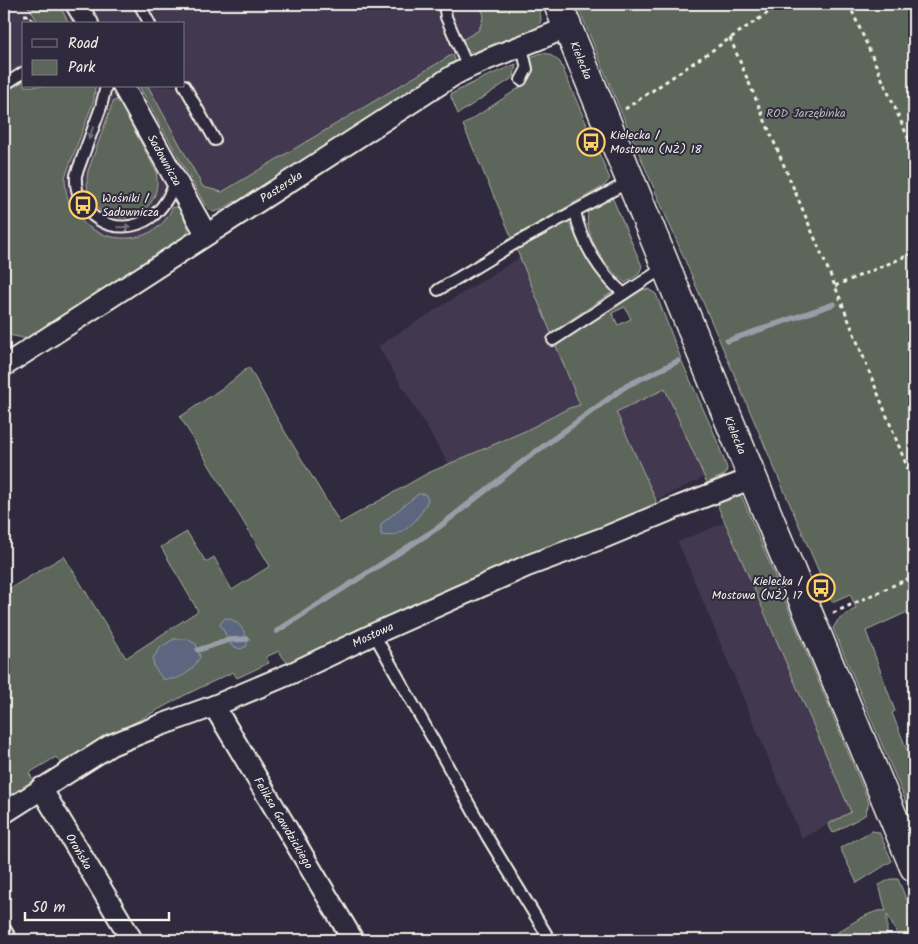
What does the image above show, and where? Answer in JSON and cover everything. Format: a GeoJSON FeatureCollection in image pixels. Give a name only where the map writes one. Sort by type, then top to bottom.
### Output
{"type":"FeatureCollection","features":[{"type":"Feature","properties":{"kind":"main road","name":"Kielecka"},"geometry":{"type":"LineString","coordinates":[[562,15],[752,478],[913,858]]}},
{"type":"Feature","properties":{"kind":"street"},"geometry":{"type":"LineString","coordinates":[[76,4],[87,22]]}},
{"type":"Feature","properties":{"kind":"street","name":"Pasterska"},"geometry":{"type":"LineString","coordinates":[[4,366],[206,234],[468,68],[522,47],[562,15]]}},
{"type":"Feature","properties":{"kind":"street","name":"Sadownicza"},"geometry":{"type":"LineString","coordinates":[[124,88],[206,234]]}},
{"type":"Feature","properties":{"kind":"street","name":"Mostowa"},"geometry":{"type":"LineString","coordinates":[[4,812],[111,746],[158,726],[214,706],[308,666],[374,634],[527,566],[603,538],[752,478]]}},
{"type":"Feature","properties":{"kind":"street","name":"Feliksa Gawdzickiego"},"geometry":{"type":"LineString","coordinates":[[214,706],[353,940]]}},
{"type":"Feature","properties":{"kind":"street","name":"Orońska"},"geometry":{"type":"LineString","coordinates":[[41,788],[132,940]]}},
{"type":"Feature","properties":{"kind":"lane"},"geometry":{"type":"LineString","coordinates":[[139,4],[149,22]]}},
{"type":"Feature","properties":{"kind":"lane"},"geometry":{"type":"LineString","coordinates":[[444,4],[446,17],[468,68]]}},
{"type":"Feature","properties":{"kind":"lane"},"geometry":{"type":"LineString","coordinates":[[521,80],[527,69],[522,47]]}},
{"type":"Feature","properties":{"kind":"lane"},"geometry":{"type":"LineString","coordinates":[[4,84],[22,73]]}},
{"type":"Feature","properties":{"kind":"lane"},"geometry":{"type":"LineString","coordinates":[[185,87],[214,140]]}},
{"type":"Feature","properties":{"kind":"lane"},"geometry":{"type":"LineString","coordinates":[[106,88],[101,107],[76,175],[75,186],[78,197],[83,205],[91,214],[110,226],[120,228],[132,227],[151,217],[160,209],[169,197],[176,180]]}},
{"type":"Feature","properties":{"kind":"lane"},"geometry":{"type":"LineString","coordinates":[[438,290],[514,244],[630,181]]}},
{"type":"Feature","properties":{"kind":"lane"},"geometry":{"type":"LineString","coordinates":[[575,211],[577,222],[593,258],[602,271],[624,294]]}},
{"type":"Feature","properties":{"kind":"lane"},"geometry":{"type":"LineString","coordinates":[[553,340],[665,267]]}},
{"type":"Feature","properties":{"kind":"lane"},"geometry":{"type":"LineString","coordinates":[[374,634],[488,838],[550,940]]}},
{"type":"Feature","properties":{"kind":"lane"},"geometry":{"type":"LineString","coordinates":[[4,927],[12,940]]}},
{"type":"Feature","properties":{"kind":"path"},"geometry":{"type":"LineString","coordinates":[[605,122],[781,4]]}},
{"type":"Feature","properties":{"kind":"path"},"geometry":{"type":"LineString","coordinates":[[849,4],[914,151]]}},
{"type":"Feature","properties":{"kind":"path"},"geometry":{"type":"LineString","coordinates":[[24,15],[28,15],[33,22]]}},
{"type":"Feature","properties":{"kind":"path"},"geometry":{"type":"LineString","coordinates":[[730,38],[835,286],[914,484]]}},
{"type":"Feature","properties":{"kind":"path"},"geometry":{"type":"LineString","coordinates":[[835,286],[914,252]]}},
{"type":"Feature","properties":{"kind":"path"},"geometry":{"type":"LineString","coordinates":[[812,622],[914,576]]}},
{"type":"Feature","properties":{"kind":"shaded area"},"geometry":{"type":"Polygon","coordinates":[[[4,4],[487,4],[485,34],[222,192],[4,334],[4,4]]]}},
{"type":"Feature","properties":{"kind":"shaded area"},"geometry":{"type":"Polygon","coordinates":[[[520,257],[580,405],[464,490],[378,346],[520,257]]]}},
{"type":"Feature","properties":{"kind":"shaded area"},"geometry":{"type":"Polygon","coordinates":[[[665,389],[705,477],[656,500],[616,412],[665,389]]]}},
{"type":"Feature","properties":{"kind":"shaded area"},"geometry":{"type":"Polygon","coordinates":[[[725,522],[851,812],[802,839],[678,542],[725,522]]]}},
{"type":"Feature","properties":{"kind":"green space"},"geometry":{"type":"Polygon","coordinates":[[[27,4],[59,4],[68,22],[38,22],[27,4]]]}},
{"type":"Feature","properties":{"kind":"green space"},"geometry":{"type":"Polygon","coordinates":[[[479,4],[536,4],[541,20],[537,28],[530,32],[512,42],[477,56],[464,47],[462,40],[479,30],[484,15],[479,4]]]}},
{"type":"Feature","properties":{"kind":"green space","name":"ROD Jarzębinka"},"geometry":{"type":"Polygon","coordinates":[[[577,4],[914,4],[914,609],[866,631],[895,711],[892,713],[914,767],[914,821],[833,628],[838,620],[856,608],[850,594],[832,602],[619,107],[577,4]]]}},
{"type":"Feature","properties":{"kind":"green space"},"geometry":{"type":"Polygon","coordinates":[[[542,53],[549,54],[560,62],[610,179],[604,186],[512,238],[463,125],[525,84],[532,67],[530,57],[542,53]]]}},
{"type":"Feature","properties":{"kind":"green space"},"geometry":{"type":"Polygon","coordinates":[[[453,54],[456,64],[238,206],[235,201],[221,210],[213,212],[205,205],[140,88],[149,88],[203,187],[222,192],[453,54]]]}},
{"type":"Feature","properties":{"kind":"green space"},"geometry":{"type":"Polygon","coordinates":[[[516,64],[514,77],[458,114],[451,94],[516,64]]]}},
{"type":"Feature","properties":{"kind":"green space"},"geometry":{"type":"Polygon","coordinates":[[[22,82],[22,88],[95,88],[94,100],[65,177],[69,203],[78,217],[89,227],[101,234],[129,238],[154,230],[165,221],[172,208],[176,207],[179,208],[189,229],[187,236],[28,339],[4,334],[4,103],[11,98],[7,91],[22,82]]]}},
{"type":"Feature","properties":{"kind":"green space"},"geometry":{"type":"Polygon","coordinates":[[[118,100],[156,171],[156,191],[149,205],[137,214],[122,218],[108,215],[96,206],[88,192],[88,171],[113,102],[118,100]]]}},
{"type":"Feature","properties":{"kind":"green space"},"geometry":{"type":"Polygon","coordinates":[[[612,197],[642,266],[639,274],[625,283],[611,269],[598,251],[589,231],[587,221],[588,211],[612,197]]]}},
{"type":"Feature","properties":{"kind":"green space"},"geometry":{"type":"Polygon","coordinates":[[[568,221],[591,265],[614,291],[551,333],[516,248],[568,221]]]}},
{"type":"Feature","properties":{"kind":"green space"},"geometry":{"type":"Polygon","coordinates":[[[648,289],[656,294],[683,364],[714,433],[727,468],[726,474],[707,483],[665,389],[616,412],[656,500],[655,506],[392,614],[293,664],[286,661],[279,651],[266,657],[269,663],[237,678],[233,672],[187,694],[60,763],[56,757],[29,773],[35,783],[4,801],[4,592],[64,556],[126,658],[198,611],[161,547],[187,532],[206,562],[214,557],[232,590],[270,566],[180,417],[249,367],[278,420],[340,523],[428,473],[525,431],[569,408],[580,405],[556,346],[642,290],[648,289]],[[625,307],[612,313],[618,325],[631,319],[625,307]]]}},
{"type":"Feature","properties":{"kind":"green space"},"geometry":{"type":"Polygon","coordinates":[[[739,495],[742,497],[869,803],[865,815],[833,833],[828,824],[851,812],[719,510],[719,502],[739,495]]]}},
{"type":"Feature","properties":{"kind":"green space"},"geometry":{"type":"Polygon","coordinates":[[[872,831],[879,832],[892,861],[857,883],[840,848],[872,831]]]}},
{"type":"Feature","properties":{"kind":"green space"},"geometry":{"type":"Polygon","coordinates":[[[891,879],[898,879],[914,918],[914,940],[900,940],[887,914],[887,933],[883,940],[826,940],[864,916],[886,911],[879,885],[891,879]]]}},
{"type":"Feature","properties":{"kind":"water"},"geometry":{"type":"Polygon","coordinates":[[[418,494],[425,494],[428,499],[416,520],[403,531],[396,534],[389,536],[381,535],[381,524],[418,494]]]}},
{"type":"Feature","properties":{"kind":"water"},"geometry":{"type":"Polygon","coordinates":[[[225,618],[238,624],[246,636],[247,646],[240,649],[231,645],[220,624],[225,618]]]}},
{"type":"Feature","properties":{"kind":"water"},"geometry":{"type":"Polygon","coordinates":[[[174,639],[187,639],[196,644],[200,657],[189,671],[180,677],[163,679],[154,667],[153,658],[161,647],[174,639]]]}},
{"type":"Feature","properties":{"kind":"waterway"},"geometry":{"type":"LineString","coordinates":[[727,341],[834,304]]}},
{"type":"Feature","properties":{"kind":"waterway"},"geometry":{"type":"LineString","coordinates":[[277,631],[439,527],[526,459],[626,386],[678,361]]}},
{"type":"Feature","properties":{"kind":"waterway"},"geometry":{"type":"LineString","coordinates":[[198,650],[229,640],[247,639]]}},
{"type":"Feature","properties":{"kind":"place","name":"Kielecka / Mostowa (NŻ) 18"},"geometry":{"type":"Point","coordinates":[591,142]}},
{"type":"Feature","properties":{"kind":"place","name":"Wośniki / Sadownicza"},"geometry":{"type":"Point","coordinates":[83,205]}},
{"type":"Feature","properties":{"kind":"place","name":"Kielecka / Mostowa (NŻ) 17"},"geometry":{"type":"Point","coordinates":[821,588]}}]}
